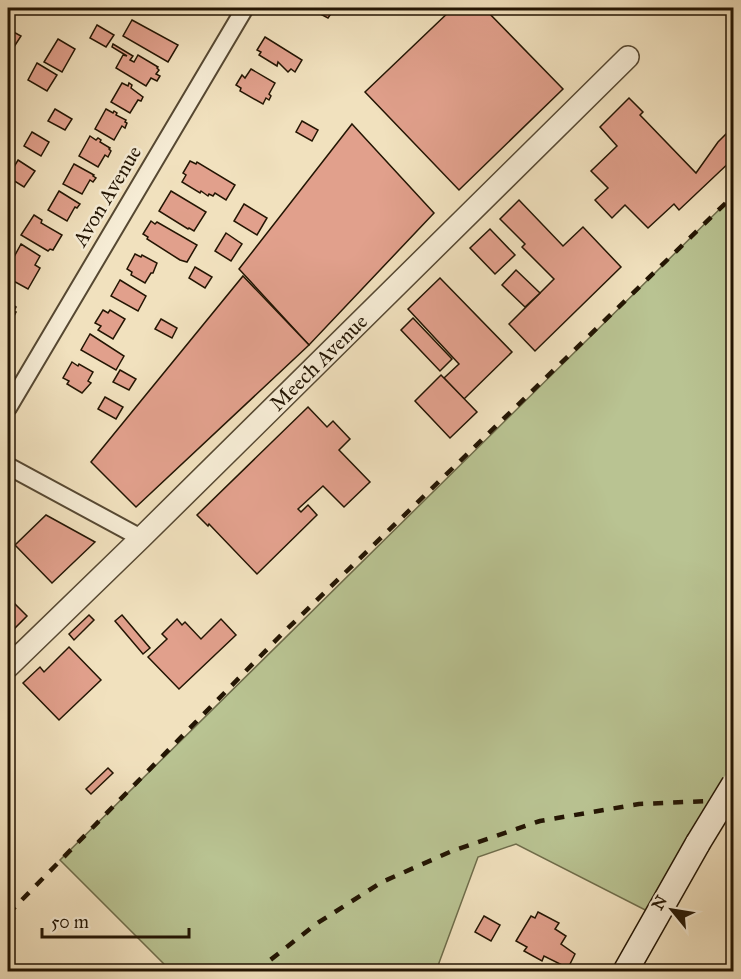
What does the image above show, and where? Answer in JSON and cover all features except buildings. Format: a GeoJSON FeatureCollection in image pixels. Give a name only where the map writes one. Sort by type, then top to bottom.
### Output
{"type":"FeatureCollection","features":[{"type":"Feature","properties":{"kind":"main road"},"geometry":{"type":"LineString","coordinates":[[625,972],[734,784]]}},
{"type":"Feature","properties":{"kind":"street","name":"Avon Avenue"},"geometry":{"type":"LineString","coordinates":[[8,408],[245,8]]}},
{"type":"Feature","properties":{"kind":"street","name":"Meech Avenue"},"geometry":{"type":"LineString","coordinates":[[8,667],[628,57]]}},
{"type":"Feature","properties":{"kind":"street"},"geometry":{"type":"LineString","coordinates":[[8,466],[141,538]]}},
{"type":"Feature","properties":{"kind":"green space"},"geometry":{"type":"Polygon","coordinates":[[[733,196],[733,780],[657,916],[516,844],[478,857],[436,971],[171,971],[60,860],[733,196]]]}},
{"type":"Feature","properties":{"kind":"railway"},"geometry":{"type":"LineString","coordinates":[[8,914],[284,632],[734,195]]}},
{"type":"Feature","properties":{"kind":"railway"},"geometry":{"type":"LineString","coordinates":[[255,972],[316,924],[382,882],[452,851],[540,821],[639,804],[709,801],[734,803]]}}]}
